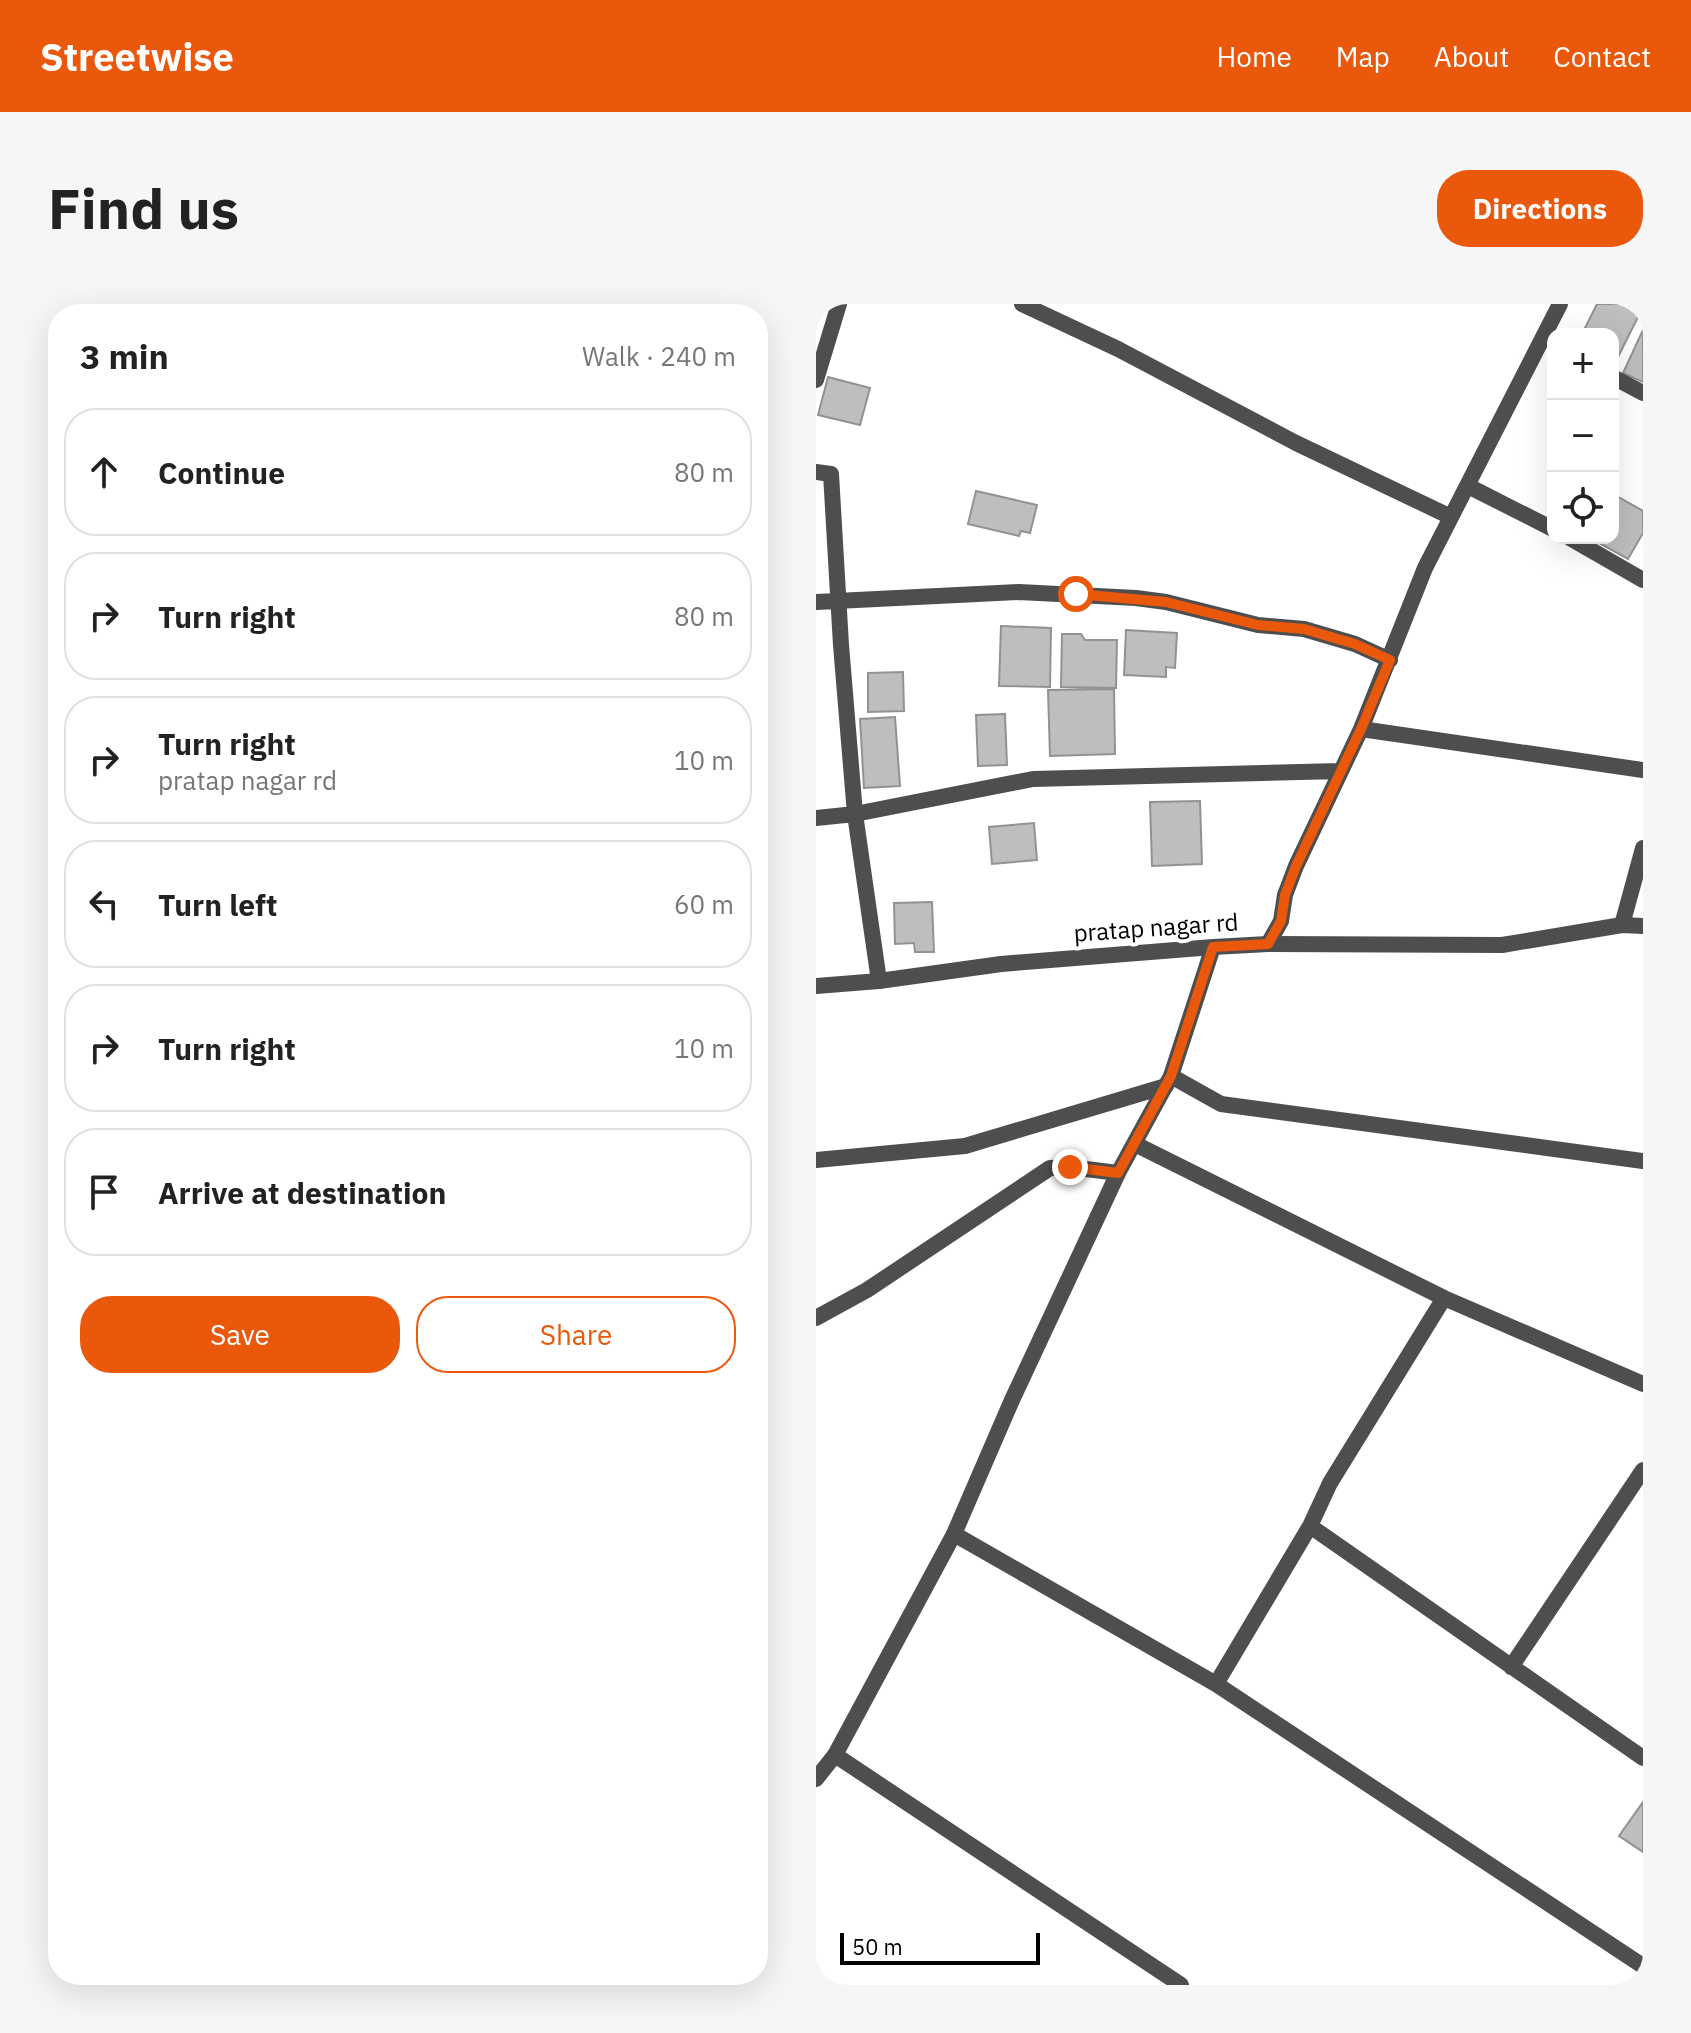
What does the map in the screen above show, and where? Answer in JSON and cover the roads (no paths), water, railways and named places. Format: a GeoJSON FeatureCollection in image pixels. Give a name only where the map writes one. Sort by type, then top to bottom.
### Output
{"type":"FeatureCollection","features":[{"type":"Feature","properties":{"kind":"street"},"geometry":{"type":"LineString","coordinates":[[816,380],[839,304]]}},
{"type":"Feature","properties":{"kind":"street"},"geometry":{"type":"LineString","coordinates":[[1022,304],[1118,349],[1296,443],[1451,517]]}},
{"type":"Feature","properties":{"kind":"street"},"geometry":{"type":"LineString","coordinates":[[1553,328],[1560,304]]}},
{"type":"Feature","properties":{"kind":"street"},"geometry":{"type":"LineString","coordinates":[[1268,944],[1281,921],[1285,895],[1296,866],[1361,729],[1425,568],[1547,346]]}},
{"type":"Feature","properties":{"kind":"street"},"geometry":{"type":"LineString","coordinates":[[1619,380],[1643,393]]}},
{"type":"Feature","properties":{"kind":"street"},"geometry":{"type":"LineString","coordinates":[[816,472],[831,474],[855,814],[879,981]]}},
{"type":"Feature","properties":{"kind":"street"},"geometry":{"type":"LineString","coordinates":[[1468,486],[1547,526]]}},
{"type":"Feature","properties":{"kind":"street"},"geometry":{"type":"LineString","coordinates":[[1580,544],[1643,580]]}},
{"type":"Feature","properties":{"kind":"street"},"geometry":{"type":"LineString","coordinates":[[816,602],[931,599],[1019,592],[1136,598],[1166,602],[1258,625],[1304,629],[1355,644],[1390,660]]}},
{"type":"Feature","properties":{"kind":"street"},"geometry":{"type":"LineString","coordinates":[[1361,729],[1643,770]]}},
{"type":"Feature","properties":{"kind":"street"},"geometry":{"type":"LineString","coordinates":[[816,818],[855,814],[1033,779],[1340,771]]}},
{"type":"Feature","properties":{"kind":"street"},"geometry":{"type":"LineString","coordinates":[[1622,925],[1643,848]]}},
{"type":"Feature","properties":{"kind":"street","name":"pratap nagar rd"},"geometry":{"type":"LineString","coordinates":[[816,986],[879,981],[1001,964],[1213,947],[1268,944],[1502,945],[1622,925],[1643,926]]}},
{"type":"Feature","properties":{"kind":"street"},"geometry":{"type":"LineString","coordinates":[[816,1779],[835,1755],[954,1534],[1012,1400],[1118,1173],[1169,1081],[1213,947]]}},
{"type":"Feature","properties":{"kind":"street"},"geometry":{"type":"LineString","coordinates":[[816,1160],[965,1146],[1169,1081],[1221,1104],[1643,1161]]}},
{"type":"Feature","properties":{"kind":"street"},"geometry":{"type":"LineString","coordinates":[[1135,1144],[1444,1298],[1643,1384]]}},
{"type":"Feature","properties":{"kind":"street"},"geometry":{"type":"LineString","coordinates":[[816,1318],[867,1290],[1050,1168],[1070,1167],[1118,1173]]}},
{"type":"Feature","properties":{"kind":"street"},"geometry":{"type":"LineString","coordinates":[[1216,1684],[1310,1526],[1330,1483],[1444,1298]]}},
{"type":"Feature","properties":{"kind":"street"},"geometry":{"type":"LineString","coordinates":[[1511,1667],[1643,1470]]}},
{"type":"Feature","properties":{"kind":"street"},"geometry":{"type":"LineString","coordinates":[[1310,1526],[1643,1758]]}},
{"type":"Feature","properties":{"kind":"street"},"geometry":{"type":"LineString","coordinates":[[954,1534],[1216,1684],[1643,1966]]}},
{"type":"Feature","properties":{"kind":"street"},"geometry":{"type":"LineString","coordinates":[[835,1755],[1181,1985]]}}]}
